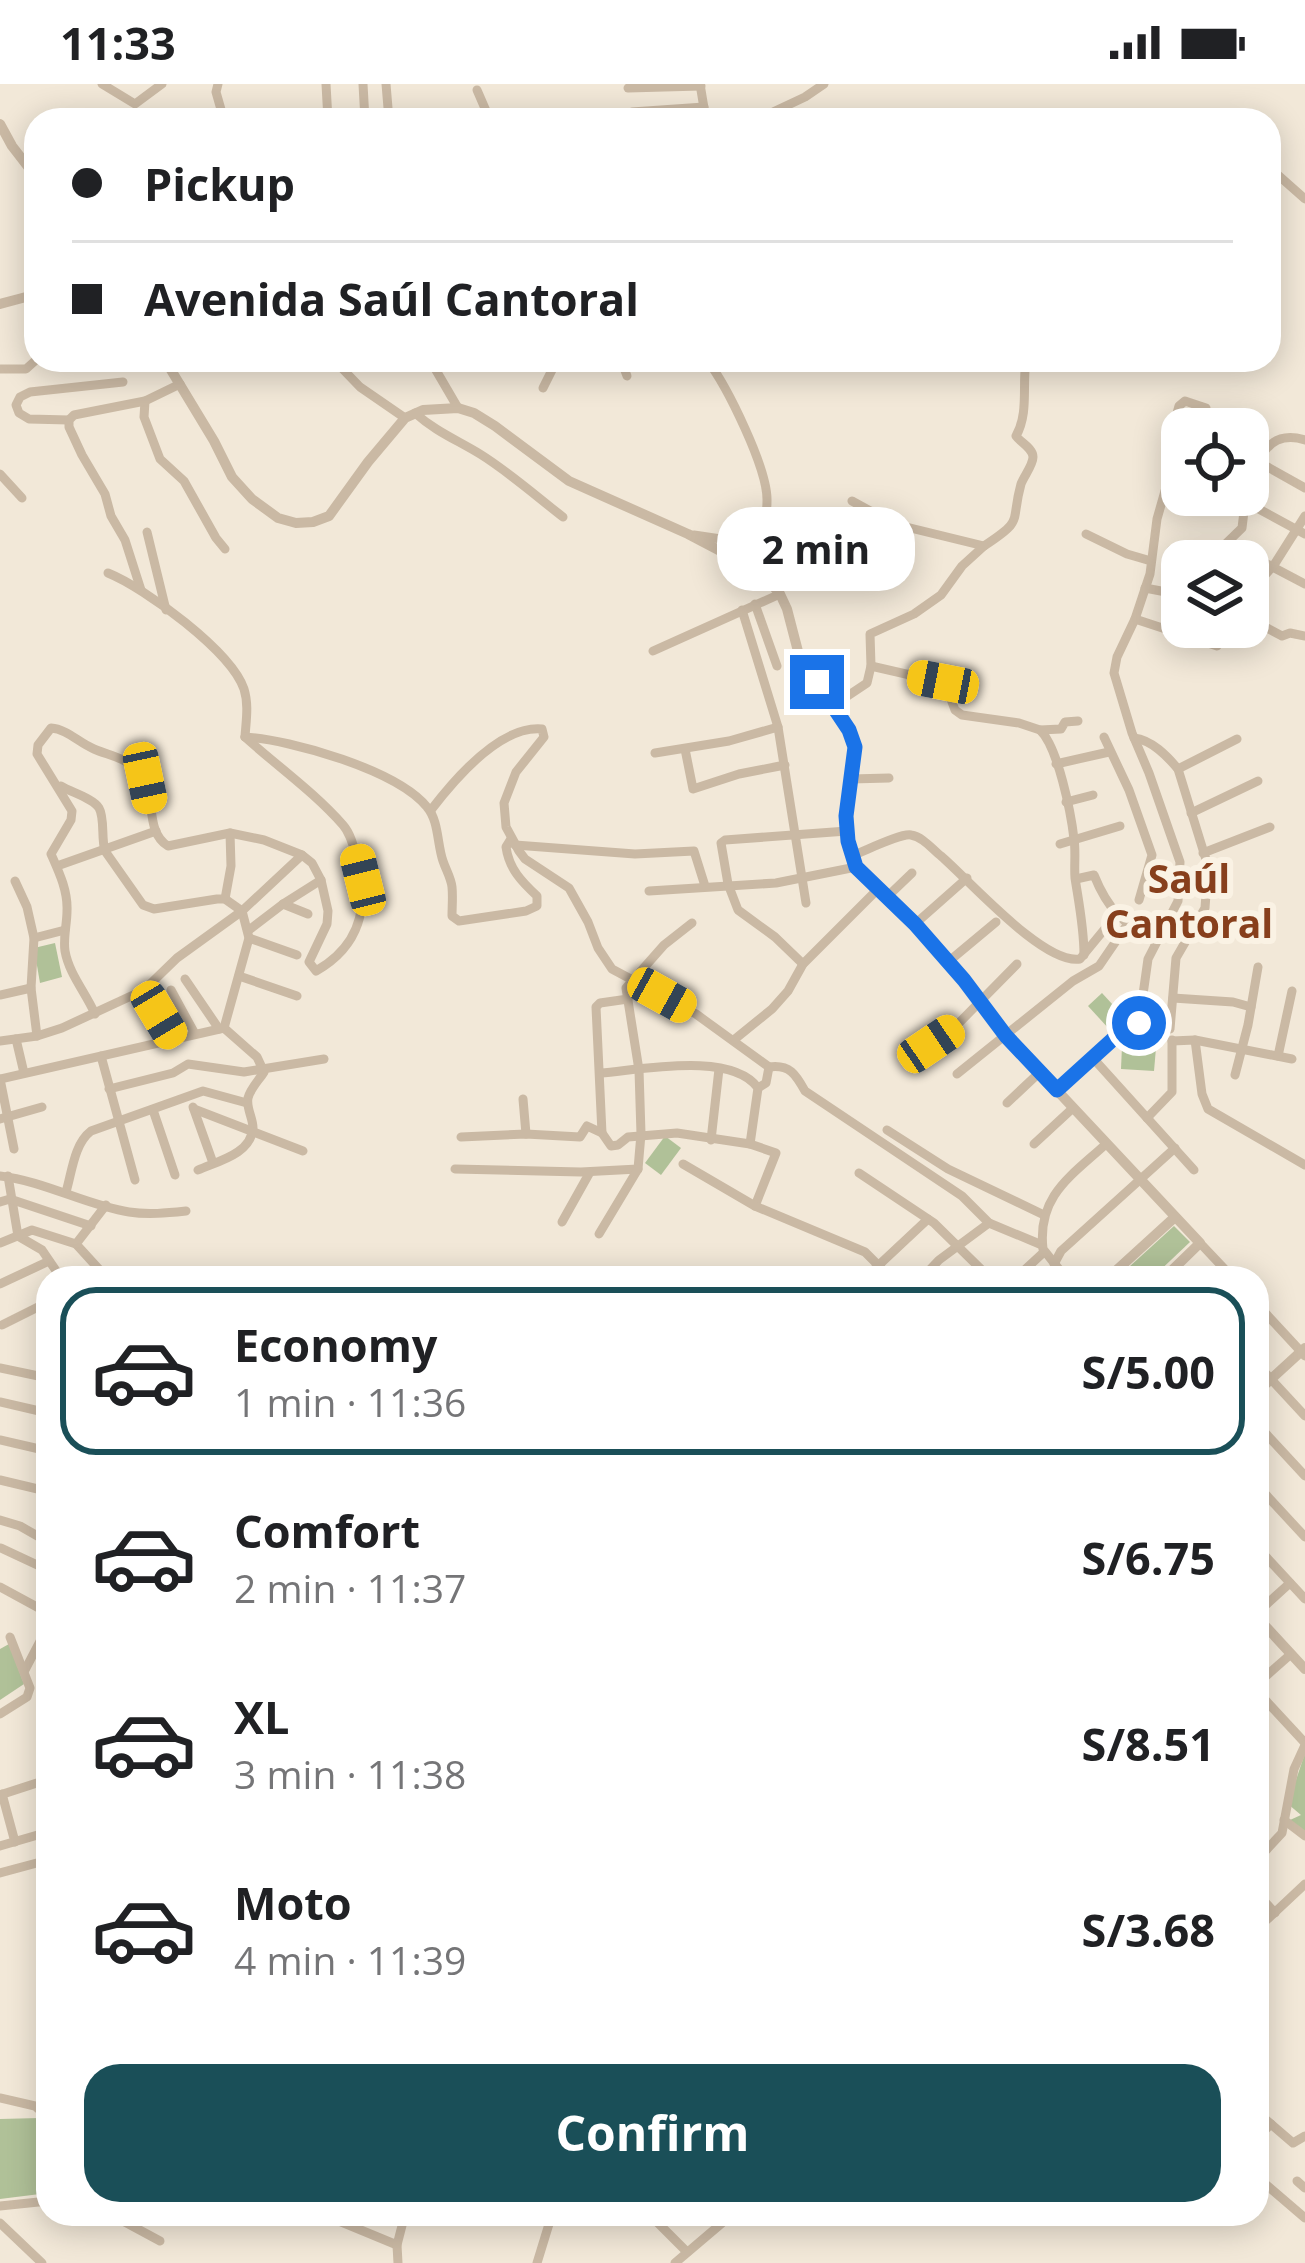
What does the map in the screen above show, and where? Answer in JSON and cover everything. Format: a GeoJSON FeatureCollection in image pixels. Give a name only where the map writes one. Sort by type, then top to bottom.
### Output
{"type":"FeatureCollection","features":[{"type":"Feature","properties":{"kind":"street"},"geometry":{"type":"LineString","coordinates":[[102,84],[135,104],[162,84]]}},
{"type":"Feature","properties":{"kind":"street"},"geometry":{"type":"LineString","coordinates":[[782,108],[824,84]]}},
{"type":"Feature","properties":{"kind":"street"},"geometry":{"type":"LineString","coordinates":[[628,88],[701,85],[704,107],[690,108]]}},
{"type":"Feature","properties":{"kind":"street"},"geometry":{"type":"LineString","coordinates":[[476,90],[484,108]]}},
{"type":"Feature","properties":{"kind":"street"},"geometry":{"type":"LineString","coordinates":[[0,124],[24,162]]}},
{"type":"Feature","properties":{"kind":"street"},"geometry":{"type":"LineString","coordinates":[[1281,178],[1305,200]]}},
{"type":"Feature","properties":{"kind":"street"},"geometry":{"type":"LineString","coordinates":[[172,372],[232,477],[278,518],[296,523],[329,516],[368,462],[410,416],[423,410],[458,408],[495,426],[569,481],[751,567],[780,594],[800,659],[834,705],[855,747],[846,816],[854,861],[915,924],[1006,1036],[1222,1266]]}},
{"type":"Feature","properties":{"kind":"street"},"geometry":{"type":"LineString","coordinates":[[346,372],[361,387],[477,452],[563,517]]}},
{"type":"Feature","properties":{"kind":"street"},"geometry":{"type":"LineString","coordinates":[[437,372],[458,408]]}},
{"type":"Feature","properties":{"kind":"street"},"geometry":{"type":"LineString","coordinates":[[543,388],[551,372]]}},
{"type":"Feature","properties":{"kind":"street"},"geometry":{"type":"LineString","coordinates":[[626,372],[627,376]]}},
{"type":"Feature","properties":{"kind":"street"},"geometry":{"type":"LineString","coordinates":[[714,372],[764,472],[767,507],[751,567]]}},
{"type":"Feature","properties":{"kind":"street"},"geometry":{"type":"LineString","coordinates":[[834,705],[867,683],[869,636],[941,595],[962,566],[1009,530],[1017,516],[1022,482],[1033,459],[1032,451],[1016,436],[1024,418],[1024,372]]}},
{"type":"Feature","properties":{"kind":"street"},"geometry":{"type":"LineString","coordinates":[[123,382],[30,392],[16,405],[29,419],[69,420],[145,401],[180,384]]}},
{"type":"Feature","properties":{"kind":"street"},"geometry":{"type":"LineString","coordinates":[[145,401],[144,417],[160,460],[184,482],[225,549]]}},
{"type":"Feature","properties":{"kind":"street"},"geometry":{"type":"LineString","coordinates":[[1179,408],[1184,401],[1206,408]]}},
{"type":"Feature","properties":{"kind":"street"},"geometry":{"type":"LineString","coordinates":[[69,420],[125,540],[141,590]]}},
{"type":"Feature","properties":{"kind":"street"},"geometry":{"type":"LineString","coordinates":[[1269,448],[1282,438],[1305,440]]}},
{"type":"Feature","properties":{"kind":"street"},"geometry":{"type":"LineString","coordinates":[[1269,468],[1305,488]]}},
{"type":"Feature","properties":{"kind":"street"},"geometry":{"type":"LineString","coordinates":[[0,474],[22,498]]}},
{"type":"Feature","properties":{"kind":"street"},"geometry":{"type":"LineString","coordinates":[[852,500],[894,524],[984,546]]}},
{"type":"Feature","properties":{"kind":"street"},"geometry":{"type":"LineString","coordinates":[[1139,1023],[1148,959],[1178,901],[1180,862],[1114,673],[1145,588],[1161,505]]}},
{"type":"Feature","properties":{"kind":"street"},"geometry":{"type":"LineString","coordinates":[[1269,510],[1301,531]]}},
{"type":"Feature","properties":{"kind":"street"},"geometry":{"type":"LineString","coordinates":[[1269,571],[1301,531],[1305,516]]}},
{"type":"Feature","properties":{"kind":"street"},"geometry":{"type":"LineString","coordinates":[[147,532],[166,610]]}},
{"type":"Feature","properties":{"kind":"street"},"geometry":{"type":"LineString","coordinates":[[1085,534],[1151,561]]}},
{"type":"Feature","properties":{"kind":"street"},"geometry":{"type":"LineString","coordinates":[[688,535],[760,540]]}},
{"type":"Feature","properties":{"kind":"street"},"geometry":{"type":"LineString","coordinates":[[1269,564],[1305,584]]}},
{"type":"Feature","properties":{"kind":"street"},"geometry":{"type":"LineString","coordinates":[[108,573],[141,590],[222,655],[243,686],[245,736]]}},
{"type":"Feature","properties":{"kind":"street"},"geometry":{"type":"LineString","coordinates":[[1145,588],[1161,591]]}},
{"type":"Feature","properties":{"kind":"street"},"geometry":{"type":"LineString","coordinates":[[653,651],[780,594]]}},
{"type":"Feature","properties":{"kind":"street"},"geometry":{"type":"LineString","coordinates":[[755,604],[777,666]]}},
{"type":"Feature","properties":{"kind":"street"},"geometry":{"type":"LineString","coordinates":[[742,610],[778,727],[806,903]]}},
{"type":"Feature","properties":{"kind":"street"},"geometry":{"type":"LineString","coordinates":[[1136,620],[1161,628]]}},
{"type":"Feature","properties":{"kind":"street"},"geometry":{"type":"LineString","coordinates":[[1269,629],[1282,636],[1305,636]]}},
{"type":"Feature","properties":{"kind":"street"},"geometry":{"type":"LineString","coordinates":[[871,666],[945,683],[960,714],[1040,730],[1060,729],[1065,722],[1078,721]]}},
{"type":"Feature","properties":{"kind":"street"},"geometry":{"type":"LineString","coordinates":[[655,753],[778,727]]}},
{"type":"Feature","properties":{"kind":"street"},"geometry":{"type":"LineString","coordinates":[[95,1014],[65,952],[68,908],[52,850],[72,812],[37,754],[38,745],[52,728],[138,770],[145,778],[160,841],[175,847],[230,832],[264,840],[312,863],[321,880],[327,921],[309,962],[316,971],[340,953],[357,930],[364,903],[357,856],[345,828],[245,736]]}},
{"type":"Feature","properties":{"kind":"street"},"geometry":{"type":"LineString","coordinates":[[430,810],[478,758],[522,730],[541,728],[544,736],[516,772],[503,811],[513,842],[525,859],[569,888],[607,964],[696,1014],[769,1066],[790,1069],[805,1091],[962,1196],[989,1223],[1043,1249],[1054,1264],[1061,1251],[1175,1148]]}},
{"type":"Feature","properties":{"kind":"street"},"geometry":{"type":"LineString","coordinates":[[1040,730],[1047,736],[1056,764],[1074,840],[1084,955]]}},
{"type":"Feature","properties":{"kind":"street"},"geometry":{"type":"LineString","coordinates":[[245,736],[352,762],[404,789],[430,810],[452,883],[452,916],[459,921],[537,906],[537,896],[509,862],[506,848],[513,842],[635,854],[694,851],[705,886]]}},
{"type":"Feature","properties":{"kind":"street"},"geometry":{"type":"LineString","coordinates":[[1104,737],[1129,790],[1151,855],[1139,900]]}},
{"type":"Feature","properties":{"kind":"street"},"geometry":{"type":"LineString","coordinates":[[1134,738],[1143,739],[1178,769],[1208,866],[1205,908],[1176,958],[1172,1092],[1148,1118]]}},
{"type":"Feature","properties":{"kind":"street"},"geometry":{"type":"LineString","coordinates":[[1178,769],[1237,739]]}},
{"type":"Feature","properties":{"kind":"street"},"geometry":{"type":"LineString","coordinates":[[685,749],[693,789],[785,765]]}},
{"type":"Feature","properties":{"kind":"street"},"geometry":{"type":"LineString","coordinates":[[1056,764],[1109,752]]}},
{"type":"Feature","properties":{"kind":"street"},"geometry":{"type":"LineString","coordinates":[[851,779],[889,778]]}},
{"type":"Feature","properties":{"kind":"street"},"geometry":{"type":"LineString","coordinates":[[1191,813],[1258,781]]}},
{"type":"Feature","properties":{"kind":"street"},"geometry":{"type":"LineString","coordinates":[[56,782],[100,809],[105,851],[143,904],[154,908],[225,899],[242,911],[249,934],[222,1028]]}},
{"type":"Feature","properties":{"kind":"street"},"geometry":{"type":"LineString","coordinates":[[1066,802],[1093,795]]}},
{"type":"Feature","properties":{"kind":"street"},"geometry":{"type":"LineString","coordinates":[[1060,844],[1120,826]]}},
{"type":"Feature","properties":{"kind":"street"},"geometry":{"type":"LineString","coordinates":[[1203,853],[1270,827]]}},
{"type":"Feature","properties":{"kind":"street"},"geometry":{"type":"LineString","coordinates":[[57,866],[156,831]]}},
{"type":"Feature","properties":{"kind":"street"},"geometry":{"type":"LineString","coordinates":[[803,964],[741,914],[728,884],[721,845],[723,840],[847,831]]}},
{"type":"Feature","properties":{"kind":"street"},"geometry":{"type":"LineString","coordinates":[[225,899],[230,832]]}},
{"type":"Feature","properties":{"kind":"street"},"geometry":{"type":"LineString","coordinates":[[649,891],[776,883],[854,861],[906,833],[918,836],[967,878],[1028,938],[1072,961],[1081,959],[1117,914]]}},
{"type":"Feature","properties":{"kind":"street"},"geometry":{"type":"LineString","coordinates":[[0,1041],[37,1036],[145,990],[302,855]]}},
{"type":"Feature","properties":{"kind":"street"},"geometry":{"type":"LineString","coordinates":[[735,1039],[772,1009],[803,964],[883,892],[912,873]]}},
{"type":"Feature","properties":{"kind":"street"},"geometry":{"type":"LineString","coordinates":[[1076,879],[1094,874],[1106,902],[1127,926],[1155,942]]}},
{"type":"Feature","properties":{"kind":"street"},"geometry":{"type":"LineString","coordinates":[[915,924],[967,878]]}},
{"type":"Feature","properties":{"kind":"street"},"geometry":{"type":"LineString","coordinates":[[249,934],[283,904],[321,880]]}},
{"type":"Feature","properties":{"kind":"street"},"geometry":{"type":"LineString","coordinates":[[16,881],[34,938],[31,988],[37,1036]]}},
{"type":"Feature","properties":{"kind":"street"},"geometry":{"type":"LineString","coordinates":[[283,904],[308,914]]}},
{"type":"Feature","properties":{"kind":"street"},"geometry":{"type":"LineString","coordinates":[[948,962],[996,922]]}},
{"type":"Feature","properties":{"kind":"street"},"geometry":{"type":"LineString","coordinates":[[599,1234],[638,1169],[639,1070],[626,988],[664,944],[692,923]]}},
{"type":"Feature","properties":{"kind":"street"},"geometry":{"type":"LineString","coordinates":[[957,1074],[1072,981],[1100,966],[1127,926]]}},
{"type":"Feature","properties":{"kind":"street"},"geometry":{"type":"LineString","coordinates":[[34,938],[65,930]]}},
{"type":"Feature","properties":{"kind":"street"},"geometry":{"type":"LineString","coordinates":[[249,934],[297,955]]}},
{"type":"Feature","properties":{"kind":"street"},"geometry":{"type":"LineString","coordinates":[[931,1044],[952,1030],[1017,964]]}},
{"type":"Feature","properties":{"kind":"street"},"geometry":{"type":"LineString","coordinates":[[1235,1075],[1258,968]]}},
{"type":"Feature","properties":{"kind":"street"},"geometry":{"type":"LineString","coordinates":[[238,976],[297,996]]}},
{"type":"Feature","properties":{"kind":"street"},"geometry":{"type":"LineString","coordinates":[[185,979],[222,1028],[257,1057],[263,1069],[248,1094],[253,1124],[247,1144],[198,1170]]}},
{"type":"Feature","properties":{"kind":"street"},"geometry":{"type":"LineString","coordinates":[[0,995],[31,988]]}},
{"type":"Feature","properties":{"kind":"street"},"geometry":{"type":"LineString","coordinates":[[171,989],[196,1034]]}},
{"type":"Feature","properties":{"kind":"street"},"geometry":{"type":"LineString","coordinates":[[145,990],[174,1039]]}},
{"type":"Feature","properties":{"kind":"street"},"geometry":{"type":"LineString","coordinates":[[1278,1056],[1292,991]]}},
{"type":"Feature","properties":{"kind":"street"},"geometry":{"type":"LineString","coordinates":[[1173,998],[1251,1006]]}},
{"type":"Feature","properties":{"kind":"street"},"geometry":{"type":"LineString","coordinates":[[602,1133],[596,1007],[628,1000]]}},
{"type":"Feature","properties":{"kind":"street"},"geometry":{"type":"LineString","coordinates":[[1057,1090],[1132,1022],[1171,1035],[1292,1059]]}},
{"type":"Feature","properties":{"kind":"street"},"geometry":{"type":"LineString","coordinates":[[14,1149],[3,1118],[0,1079],[222,1028]]}},
{"type":"Feature","properties":{"kind":"street"},"geometry":{"type":"LineString","coordinates":[[16,1039],[24,1073]]}},
{"type":"Feature","properties":{"kind":"street"},"geometry":{"type":"LineString","coordinates":[[1195,1040],[1208,1109],[1305,1165]]}},
{"type":"Feature","properties":{"kind":"street"},"geometry":{"type":"LineString","coordinates":[[100,1056],[135,1180]]}},
{"type":"Feature","properties":{"kind":"street"},"geometry":{"type":"LineString","coordinates":[[1092,1058],[1194,1170]]}},
{"type":"Feature","properties":{"kind":"street"},"geometry":{"type":"LineString","coordinates":[[110,1089],[173,1073],[188,1064],[244,1072],[324,1059]]}},
{"type":"Feature","properties":{"kind":"street"},"geometry":{"type":"LineString","coordinates":[[601,1073],[676,1065],[719,1069],[745,1076],[758,1088]]}},
{"type":"Feature","properties":{"kind":"street"},"geometry":{"type":"LineString","coordinates":[[750,1144],[758,1088],[766,1083],[769,1066]]}},
{"type":"Feature","properties":{"kind":"street"},"geometry":{"type":"LineString","coordinates":[[711,1140],[719,1069]]}},
{"type":"Feature","properties":{"kind":"street"},"geometry":{"type":"LineString","coordinates":[[1006,1103],[1040,1072]]}},
{"type":"Feature","properties":{"kind":"street"},"geometry":{"type":"LineString","coordinates":[[66,1192],[83,1137],[91,1131],[210,1091],[247,1103]]}},
{"type":"Feature","properties":{"kind":"street"},"geometry":{"type":"LineString","coordinates":[[189,1096],[213,1163]]}},
{"type":"Feature","properties":{"kind":"street"},"geometry":{"type":"LineString","coordinates":[[524,1099],[526,1134]]}},
{"type":"Feature","properties":{"kind":"street"},"geometry":{"type":"LineString","coordinates":[[3,1118],[42,1107]]}},
{"type":"Feature","properties":{"kind":"street"},"geometry":{"type":"LineString","coordinates":[[1034,1144],[1073,1108]]}},
{"type":"Feature","properties":{"kind":"street"},"geometry":{"type":"LineString","coordinates":[[194,1109],[303,1151]]}},
{"type":"Feature","properties":{"kind":"street"},"geometry":{"type":"LineString","coordinates":[[153,1110],[176,1175]]}},
{"type":"Feature","properties":{"kind":"street"},"geometry":{"type":"LineString","coordinates":[[461,1137],[580,1137],[587,1126],[602,1133],[611,1146],[641,1134],[676,1133],[750,1144],[776,1153],[755,1206]]}},
{"type":"Feature","properties":{"kind":"street"},"geometry":{"type":"LineString","coordinates":[[887,1130],[948,1169],[1043,1215]]}},
{"type":"Feature","properties":{"kind":"street"},"geometry":{"type":"LineString","coordinates":[[1027,1266],[1043,1249],[1048,1202],[1106,1144]]}},
{"type":"Feature","properties":{"kind":"street"},"geometry":{"type":"LineString","coordinates":[[683,1164],[755,1206],[865,1252],[878,1265],[928,1219]]}},
{"type":"Feature","properties":{"kind":"street"},"geometry":{"type":"LineString","coordinates":[[455,1169],[638,1169]]}},
{"type":"Feature","properties":{"kind":"street"},"geometry":{"type":"LineString","coordinates":[[562,1222],[590,1172]]}},
{"type":"Feature","properties":{"kind":"street"},"geometry":{"type":"LineString","coordinates":[[860,1173],[928,1219],[978,1266]]}},
{"type":"Feature","properties":{"kind":"street"},"geometry":{"type":"LineString","coordinates":[[52,1266],[42,1250],[18,1236],[5,1201],[4,1176],[140,1213],[186,1211]]}},
{"type":"Feature","properties":{"kind":"street"},"geometry":{"type":"LineString","coordinates":[[5,1201],[91,1226]]}},
{"type":"Feature","properties":{"kind":"street"},"geometry":{"type":"LineString","coordinates":[[76,1244],[106,1205]]}},
{"type":"Feature","properties":{"kind":"street"},"geometry":{"type":"LineString","coordinates":[[1121,1266],[1175,1217]]}},
{"type":"Feature","properties":{"kind":"street"},"geometry":{"type":"LineString","coordinates":[[936,1266],[989,1223]]}},
{"type":"Feature","properties":{"kind":"street"},"geometry":{"type":"LineString","coordinates":[[0,1243],[32,1230],[76,1244],[93,1266]]}},
{"type":"Feature","properties":{"kind":"street"},"geometry":{"type":"LineString","coordinates":[[1180,1266],[1200,1243]]}},
{"type":"Feature","properties":{"kind":"street"},"geometry":{"type":"LineString","coordinates":[[40,1266],[49,1262]]}},
{"type":"Feature","properties":{"kind":"street"},"geometry":{"type":"LineString","coordinates":[[0,1284],[36,1268]]}},
{"type":"Feature","properties":{"kind":"street"},"geometry":{"type":"LineString","coordinates":[[0,1325],[36,1308]]}},
{"type":"Feature","properties":{"kind":"street"},"geometry":{"type":"LineString","coordinates":[[1269,1316],[1304,1352],[1271,1379],[1305,1416]]}},
{"type":"Feature","properties":{"kind":"street"},"geometry":{"type":"LineString","coordinates":[[0,1368],[36,1376]]}},
{"type":"Feature","properties":{"kind":"street"},"geometry":{"type":"LineString","coordinates":[[0,1402],[36,1410]]}},
{"type":"Feature","properties":{"kind":"street"},"geometry":{"type":"LineString","coordinates":[[1269,1437],[1305,1476]]}},
{"type":"Feature","properties":{"kind":"street"},"geometry":{"type":"LineString","coordinates":[[0,1440],[36,1450]]}},
{"type":"Feature","properties":{"kind":"street"},"geometry":{"type":"LineString","coordinates":[[0,1480],[36,1489]]}},
{"type":"Feature","properties":{"kind":"street"},"geometry":{"type":"LineString","coordinates":[[1269,1498],[1305,1537]]}},
{"type":"Feature","properties":{"kind":"street"},"geometry":{"type":"LineString","coordinates":[[0,1520],[36,1535]]}},
{"type":"Feature","properties":{"kind":"street"},"geometry":{"type":"LineString","coordinates":[[1,1548],[36,1564]]}},
{"type":"Feature","properties":{"kind":"street"},"geometry":{"type":"LineString","coordinates":[[1269,1560],[1305,1599]]}},
{"type":"Feature","properties":{"kind":"street"},"geometry":{"type":"LineString","coordinates":[[1269,1603],[1290,1583]]}},
{"type":"Feature","properties":{"kind":"street"},"geometry":{"type":"LineString","coordinates":[[0,1587],[36,1606]]}},
{"type":"Feature","properties":{"kind":"street"},"geometry":{"type":"LineString","coordinates":[[1269,1629],[1305,1670]]}},
{"type":"Feature","properties":{"kind":"street"},"geometry":{"type":"LineString","coordinates":[[0,1714],[27,1696],[30,1688],[10,1637]]}},
{"type":"Feature","properties":{"kind":"street"},"geometry":{"type":"LineString","coordinates":[[25,1670],[36,1649]]}},
{"type":"Feature","properties":{"kind":"street"},"geometry":{"type":"LineString","coordinates":[[1269,1675],[1291,1654]]}},
{"type":"Feature","properties":{"kind":"street"},"geometry":{"type":"LineString","coordinates":[[1269,1701],[1305,1744],[1294,1768],[1279,1839],[1269,1849]]}},
{"type":"Feature","properties":{"kind":"street"},"geometry":{"type":"LineString","coordinates":[[15,1842],[1,1794],[36,1783]]}},
{"type":"Feature","properties":{"kind":"street"},"geometry":{"type":"LineString","coordinates":[[1284,1820],[1305,1836]]}},
{"type":"Feature","properties":{"kind":"street"},"geometry":{"type":"LineString","coordinates":[[0,1846],[36,1836]]}},
{"type":"Feature","properties":{"kind":"street"},"geometry":{"type":"LineString","coordinates":[[0,1873],[36,1863]]}},
{"type":"Feature","properties":{"kind":"street"},"geometry":{"type":"LineString","coordinates":[[1269,1918],[1305,1884]]}},
{"type":"Feature","properties":{"kind":"street"},"geometry":{"type":"LineString","coordinates":[[1269,1906],[1275,1913]]}},
{"type":"Feature","properties":{"kind":"street"},"geometry":{"type":"LineString","coordinates":[[0,2098],[36,2107]]}},
{"type":"Feature","properties":{"kind":"street"},"geometry":{"type":"LineString","coordinates":[[1271,2123],[1292,2144],[1305,2136]]}},
{"type":"Feature","properties":{"kind":"street"},"geometry":{"type":"LineString","coordinates":[[1269,2187],[1305,2218]]}},
{"type":"Feature","properties":{"kind":"street"},"geometry":{"type":"LineString","coordinates":[[0,2206],[36,2202]]}},
{"type":"Feature","properties":{"kind":"street"},"geometry":{"type":"LineString","coordinates":[[0,2224],[42,2263]]}},
{"type":"Feature","properties":{"kind":"street"},"geometry":{"type":"LineString","coordinates":[[132,2226],[160,2241]]}},
{"type":"Feature","properties":{"kind":"street"},"geometry":{"type":"LineString","coordinates":[[351,2226],[398,2245]]}},
{"type":"Feature","properties":{"kind":"street"},"geometry":{"type":"LineString","coordinates":[[398,2263],[402,2226]]}},
{"type":"Feature","properties":{"kind":"street"},"geometry":{"type":"LineString","coordinates":[[537,2263],[548,2226]]}},
{"type":"Feature","properties":{"kind":"street"},"geometry":{"type":"LineString","coordinates":[[661,2226],[687,2252]]}},
{"type":"Feature","properties":{"kind":"street"},"geometry":{"type":"LineString","coordinates":[[675,2263],[718,2226]]}},
{"type":"Feature","properties":{"kind":"green space"},"geometry":{"type":"Polygon","coordinates":[[[55,943],[62,977],[40,983],[34,948],[55,943]]]}},
{"type":"Feature","properties":{"kind":"green space"},"geometry":{"type":"Polygon","coordinates":[[[1102,993],[1124,1017],[1110,1030],[1088,1006],[1102,993]]]}},
{"type":"Feature","properties":{"kind":"green space"},"geometry":{"type":"Polygon","coordinates":[[[1122,1046],[1156,1048],[1154,1071],[1121,1069],[1122,1046]]]}},
{"type":"Feature","properties":{"kind":"green space"},"geometry":{"type":"Polygon","coordinates":[[[665,1136],[681,1148],[661,1175],[645,1163],[665,1136]]]}},
{"type":"Feature","properties":{"kind":"green space"},"geometry":{"type":"Polygon","coordinates":[[[1174,1226],[1190,1242],[1165,1266],[1130,1266],[1174,1226]]]}},
{"type":"Feature","properties":{"kind":"green space"},"geometry":{"type":"Polygon","coordinates":[[[9,1644],[24,1684],[0,1700],[0,1649],[9,1644]]]}},
{"type":"Feature","properties":{"kind":"green space"},"geometry":{"type":"Polygon","coordinates":[[[1305,1753],[1305,1834],[1290,1820],[1301,1815],[1288,1804],[1305,1753]]]}},
{"type":"Feature","properties":{"kind":"green space"},"geometry":{"type":"Polygon","coordinates":[[[36,2118],[36,2194],[0,2199],[0,2119],[36,2118]]]}},
{"type":"Feature","properties":{"kind":"district","name":"Saúl Cantoral"},"geometry":{"type":"Point","coordinates":[1189,900]}},
{"type":"Feature","properties":{"kind":"route"},"geometry":{"type":"LineString","coordinates":[[817,682],[855,747],[846,816],[856,867],[915,924],[1006,1036],[1057,1090],[1132,1022],[1139,1023]]}}]}
